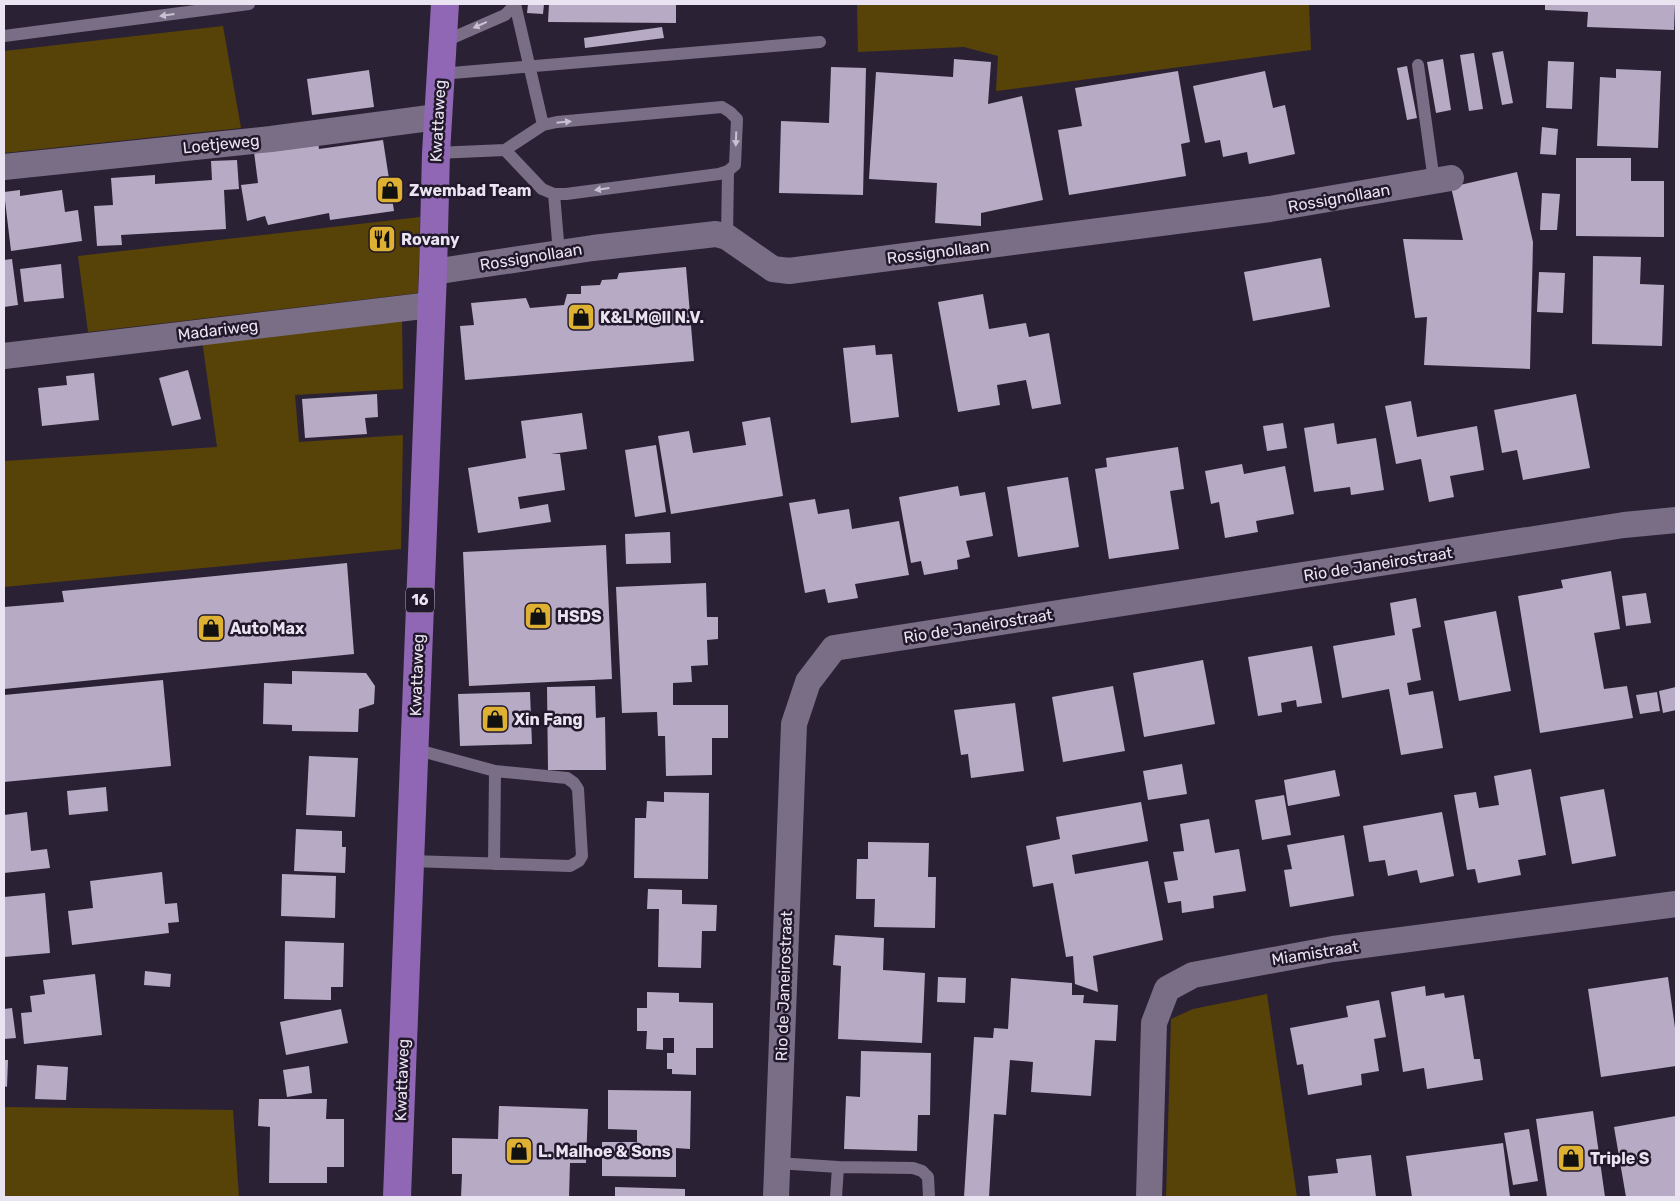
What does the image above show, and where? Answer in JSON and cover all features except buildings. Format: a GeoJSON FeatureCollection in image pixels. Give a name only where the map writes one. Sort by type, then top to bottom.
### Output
{"type":"FeatureCollection","features":[{"type":"Feature","properties":{"kind":"main road","name":"Kwattaweg"},"geometry":{"type":"LineString","coordinates":[[397,1197],[431,305],[434,272],[437,117],[444,4]]}},
{"type":"Feature","properties":{"kind":"street","name":"Loetjeweg"},"geometry":{"type":"LineString","coordinates":[[4,167],[271,138],[437,117]]}},
{"type":"Feature","properties":{"kind":"street","name":"Rossignollaan"},"geometry":{"type":"LineString","coordinates":[[434,272],[560,253],[716,234],[727,237],[773,269],[789,271],[1270,209],[1442,180]]}},
{"type":"Feature","properties":{"kind":"street","name":"Madariweg"},"geometry":{"type":"LineString","coordinates":[[4,356],[431,305]]}},
{"type":"Feature","properties":{"kind":"street","name":"Rio de Janeirostraat"},"geometry":{"type":"LineString","coordinates":[[776,1197],[794,724],[808,682],[834,648],[1624,525],[1676,520]]}},
{"type":"Feature","properties":{"kind":"street","name":"Miamistraat"},"geometry":{"type":"LineString","coordinates":[[1149,1197],[1154,1023],[1167,989],[1192,975],[1333,949],[1676,904]]}},
{"type":"Feature","properties":{"kind":"lane"},"geometry":{"type":"LineString","coordinates":[[4,36],[250,4]]}},
{"type":"Feature","properties":{"kind":"lane"},"geometry":{"type":"LineString","coordinates":[[442,42],[505,15],[515,4]]}},
{"type":"Feature","properties":{"kind":"lane"},"geometry":{"type":"LineString","coordinates":[[515,4],[543,125]]}},
{"type":"Feature","properties":{"kind":"lane"},"geometry":{"type":"LineString","coordinates":[[440,74],[820,42]]}},
{"type":"Feature","properties":{"kind":"lane"},"geometry":{"type":"LineString","coordinates":[[1418,66],[1442,180]]}},
{"type":"Feature","properties":{"kind":"lane"},"geometry":{"type":"LineString","coordinates":[[436,153],[505,150],[543,125],[557,122],[722,107],[737,119],[735,165],[728,171],[719,174],[554,194],[542,189],[505,150]]}},
{"type":"Feature","properties":{"kind":"lane"},"geometry":{"type":"LineString","coordinates":[[727,237],[728,171]]}},
{"type":"Feature","properties":{"kind":"lane"},"geometry":{"type":"LineString","coordinates":[[554,194],[560,253]]}},
{"type":"Feature","properties":{"kind":"lane"},"geometry":{"type":"LineString","coordinates":[[410,861],[570,866],[579,861],[582,856],[578,789],[567,778],[495,771],[414,749]]}},
{"type":"Feature","properties":{"kind":"lane"},"geometry":{"type":"LineString","coordinates":[[494,864],[495,771]]}},
{"type":"Feature","properties":{"kind":"lane"},"geometry":{"type":"LineString","coordinates":[[777,1163],[838,1167],[913,1168],[922,1171],[928,1178],[929,1197]]}},
{"type":"Feature","properties":{"kind":"lane"},"geometry":{"type":"LineString","coordinates":[[836,1197],[838,1167]]}},
{"type":"Feature","properties":{"kind":"shaded area"},"geometry":{"type":"Polygon","coordinates":[[[857,4],[1309,4],[1311,50],[996,91],[998,56],[964,47],[858,52],[857,4]]]}},
{"type":"Feature","properties":{"kind":"shaded area"},"geometry":{"type":"Polygon","coordinates":[[[223,26],[241,128],[4,153],[4,51],[223,26]]]}},
{"type":"Feature","properties":{"kind":"shaded area"},"geometry":{"type":"Polygon","coordinates":[[[420,217],[418,293],[88,332],[78,256],[420,217]]]}},
{"type":"Feature","properties":{"kind":"shaded area"},"geometry":{"type":"Polygon","coordinates":[[[402,318],[403,389],[295,395],[299,442],[403,435],[401,549],[4,587],[4,461],[217,447],[202,340],[402,318]]]}},
{"type":"Feature","properties":{"kind":"shaded area"},"geometry":{"type":"Polygon","coordinates":[[[1267,994],[1297,1197],[1166,1197],[1171,1019],[1193,1009],[1267,994]]]}},
{"type":"Feature","properties":{"kind":"shaded area"},"geometry":{"type":"Polygon","coordinates":[[[4,1107],[233,1110],[239,1197],[4,1197],[4,1107]]]}},
{"type":"Feature","properties":{"kind":"place","name":"Zwembad Team"},"geometry":{"type":"Point","coordinates":[390,190]}},
{"type":"Feature","properties":{"kind":"place","name":"Rovany"},"geometry":{"type":"Point","coordinates":[382,239]}},
{"type":"Feature","properties":{"kind":"place","name":"K&L M@ll N.V."},"geometry":{"type":"Point","coordinates":[581,317]}},
{"type":"Feature","properties":{"kind":"place","name":"HSDS"},"geometry":{"type":"Point","coordinates":[538,616]}},
{"type":"Feature","properties":{"kind":"place","name":"Auto Max"},"geometry":{"type":"Point","coordinates":[211,628]}},
{"type":"Feature","properties":{"kind":"place","name":"Xin Fang"},"geometry":{"type":"Point","coordinates":[495,719]}},
{"type":"Feature","properties":{"kind":"place","name":"L. Malhoe & Sons"},"geometry":{"type":"Point","coordinates":[519,1151]}},
{"type":"Feature","properties":{"kind":"place","name":"Triple S"},"geometry":{"type":"Point","coordinates":[1571,1158]}}]}
